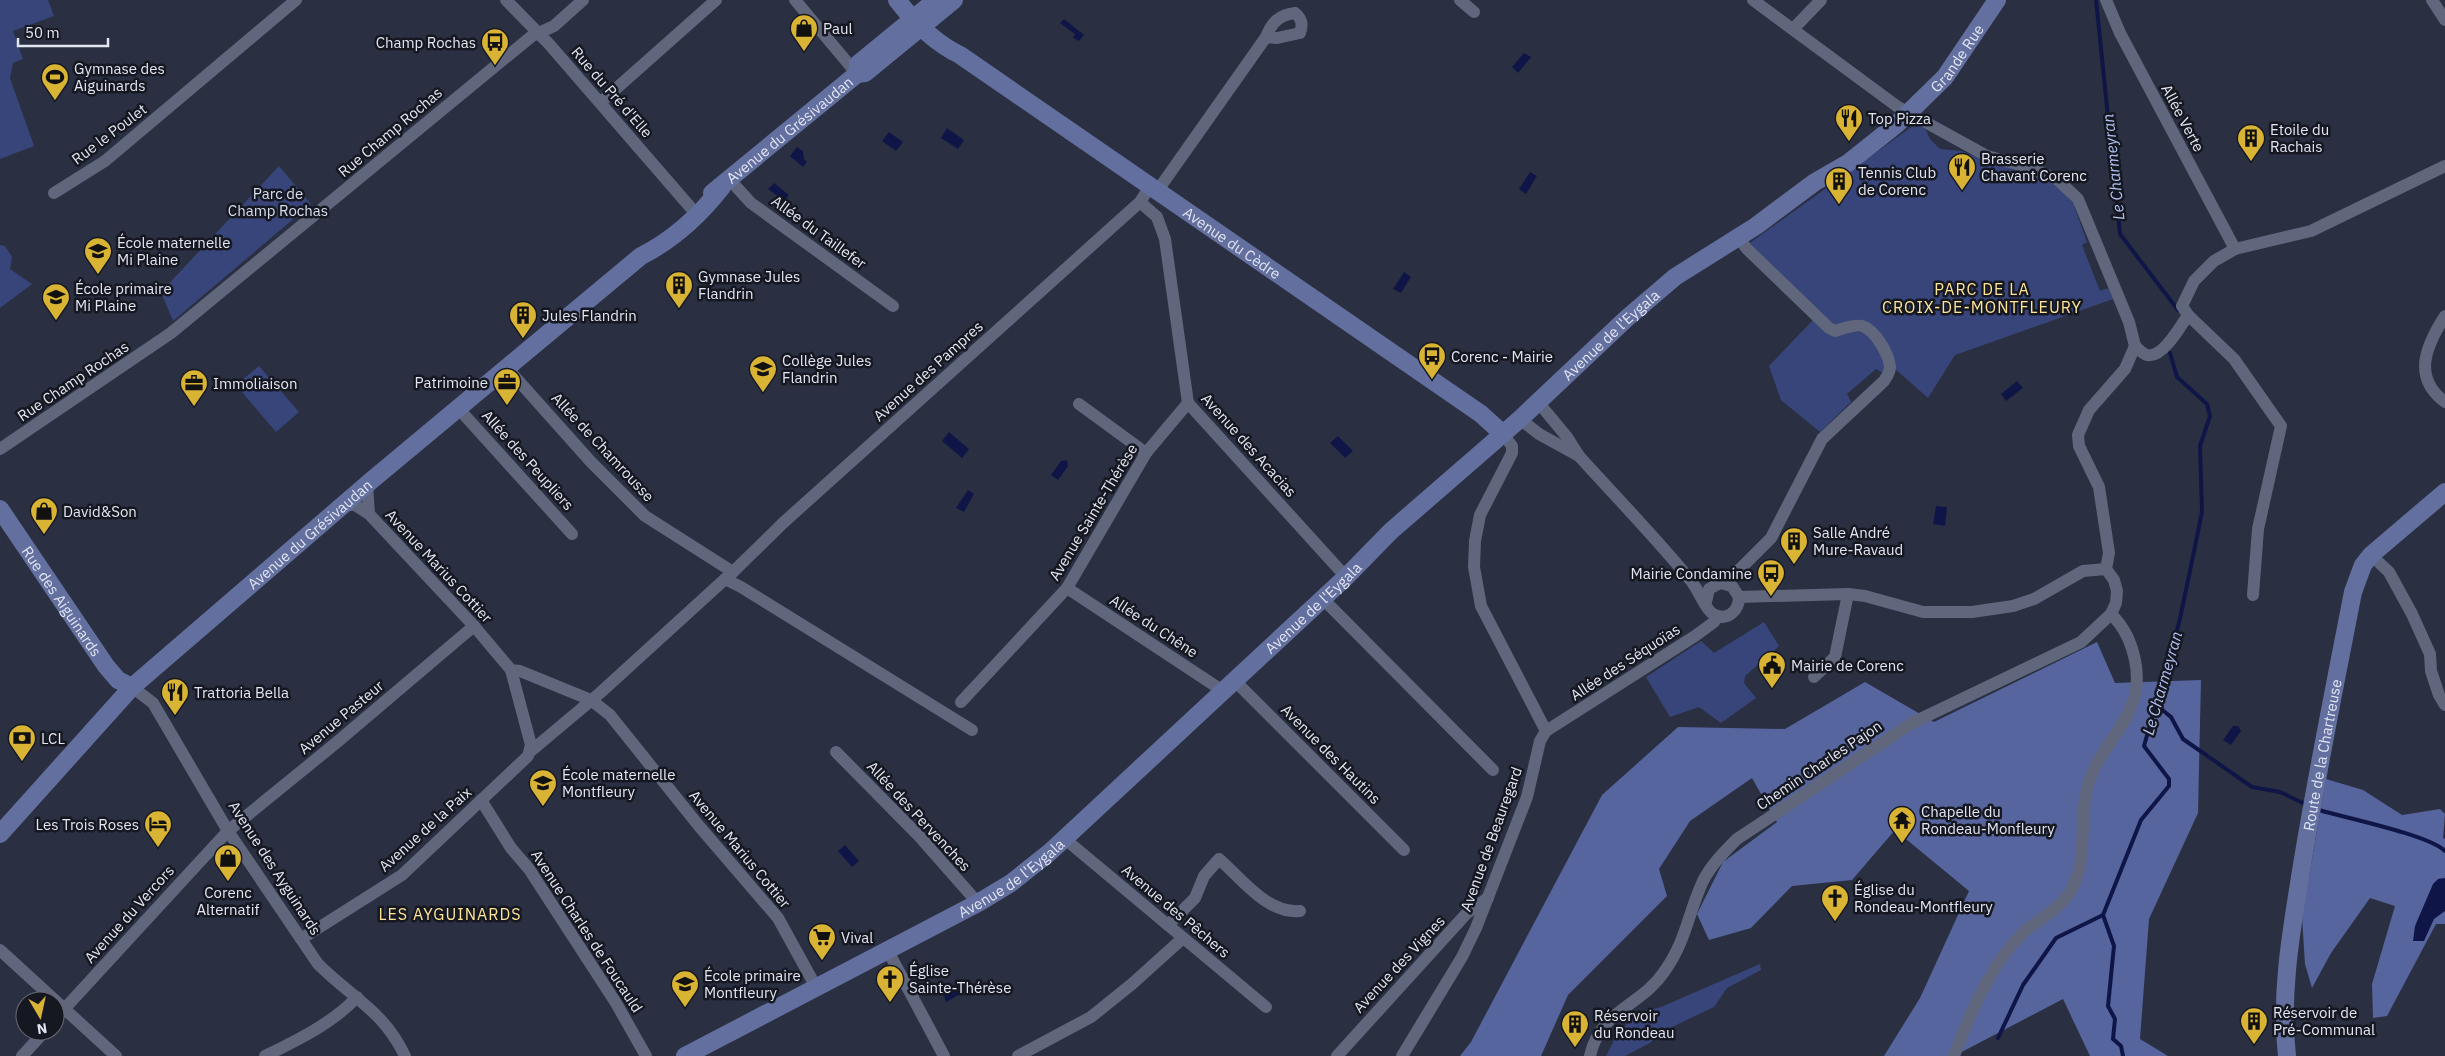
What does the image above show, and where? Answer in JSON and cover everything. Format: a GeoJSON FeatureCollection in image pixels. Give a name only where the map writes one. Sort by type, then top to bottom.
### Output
{"type":"FeatureCollection","features":[{"type":"Feature","properties":{"kind":"street","name":"Rue le Poulet"},"geometry":{"type":"LineString","coordinates":[[54,194],[105,161],[296,0]]}},
{"type":"Feature","properties":{"kind":"street","name":"Rue du Pré d'Elle"},"geometry":{"type":"LineString","coordinates":[[506,0],[601,102],[691,208]]}},
{"type":"Feature","properties":{"kind":"street","name":"Rue Champ Rochas"},"geometry":{"type":"LineString","coordinates":[[0,450],[171,333],[532,36],[538,35],[554,26],[583,0]]}},
{"type":"Feature","properties":{"kind":"street"},"geometry":{"type":"LineString","coordinates":[[601,102],[716,0]]}},
{"type":"Feature","properties":{"kind":"street"},"geometry":{"type":"LineString","coordinates":[[795,0],[857,74]]}},
{"type":"Feature","properties":{"kind":"street"},"geometry":{"type":"LineString","coordinates":[[888,0],[893,5],[892,34]]}},
{"type":"Feature","properties":{"kind":"street","name":"Avenue du Cèdre"},"geometry":{"type":"LineString","coordinates":[[897,0],[923,12],[945,48],[960,55],[1474,409],[1503,434]]}},
{"type":"Feature","properties":{"kind":"street","name":"Avenue du Grésivaudan"},"geometry":{"type":"LineString","coordinates":[[857,74],[858,64],[892,34],[923,12],[954,0]]}},
{"type":"Feature","properties":{"kind":"street"},"geometry":{"type":"LineString","coordinates":[[1460,0],[1474,12]]}},
{"type":"Feature","properties":{"kind":"street"},"geometry":{"type":"LineString","coordinates":[[1753,0],[1794,28],[1898,107],[1987,156],[2032,168],[2058,180],[2078,199],[2129,322],[2135,346],[2147,356],[2155,356],[2162,351],[2188,315]]}},
{"type":"Feature","properties":{"kind":"street"},"geometry":{"type":"LineString","coordinates":[[1794,28],[1820,0]]}},
{"type":"Feature","properties":{"kind":"street","name":"Grande Rue"},"geometry":{"type":"LineString","coordinates":[[1910,112],[1945,77],[1997,0]]}},
{"type":"Feature","properties":{"kind":"street","name":"Allée Verte"},"geometry":{"type":"LineString","coordinates":[[2106,0],[2120,33],[2235,249]]}},
{"type":"Feature","properties":{"kind":"street"},"geometry":{"type":"LineString","coordinates":[[2432,0],[2445,20]]}},
{"type":"Feature","properties":{"kind":"street","name":"Avenue du Grésivaudan"},"geometry":{"type":"LineString","coordinates":[[641,256],[647,245],[691,208],[726,184],[857,74],[865,73],[923,12]]}},
{"type":"Feature","properties":{"kind":"street","name":"Avenue des Pampres"},"geometry":{"type":"LineString","coordinates":[[591,700],[729,576],[783,523],[1140,202],[1154,188],[1266,37]]}},
{"type":"Feature","properties":{"kind":"street","name":"Avenue de l'Eygala"},"geometry":{"type":"LineString","coordinates":[[685,1056],[888,951],[978,903],[1011,883],[1065,839],[1228,685],[1323,599],[1391,532],[1520,419],[1627,318],[1675,277],[1738,237],[1801,192],[1848,163],[1910,112]]}},
{"type":"Feature","properties":{"kind":"street"},"geometry":{"type":"LineString","coordinates":[[2253,594],[2258,529],[2281,426],[2234,359],[2188,315],[2182,306],[2194,281],[2214,261],[2235,249],[2311,231],[2445,166]]}},
{"type":"Feature","properties":{"kind":"street","name":"Avenue du Grésivaudan"},"geometry":{"type":"LineString","coordinates":[[0,834],[132,687],[342,505],[458,408],[641,256],[660,246],[688,223],[708,206],[726,184]]}},
{"type":"Feature","properties":{"kind":"street","name":"Allée du Taillefer"},"geometry":{"type":"LineString","coordinates":[[726,184],[893,306]]}},
{"type":"Feature","properties":{"kind":"street","name":"Avenue des Acacias"},"geometry":{"type":"LineString","coordinates":[[1140,202],[1157,217],[1165,239],[1188,403],[1346,577]]}},
{"type":"Feature","properties":{"kind":"street"},"geometry":{"type":"LineString","coordinates":[[1706,602],[1707,592],[1720,584],[1771,538],[1822,439],[1884,381],[1889,373],[1890,364],[1871,332],[1861,326],[1834,331],[1747,249],[1738,237]]}},
{"type":"Feature","properties":{"kind":"street"},"geometry":{"type":"LineString","coordinates":[[2445,316],[2429,342],[2424,357],[2426,373],[2432,391],[2445,402]]}},
{"type":"Feature","properties":{"kind":"street"},"geometry":{"type":"LineString","coordinates":[[2106,569],[2109,553],[2099,487],[2079,446],[2078,434],[2089,410],[2125,369],[2135,346]]}},
{"type":"Feature","properties":{"kind":"street","name":"Allée de Chamrousse"},"geometry":{"type":"LineString","coordinates":[[506,368],[604,476],[645,516],[729,576]]}},
{"type":"Feature","properties":{"kind":"street"},"geometry":{"type":"LineString","coordinates":[[1538,402],[1567,437],[1579,456],[1693,583],[1710,611],[1718,616],[1728,616],[1734,612],[1739,597],[1735,588],[1720,584],[1693,583]]}},
{"type":"Feature","properties":{"kind":"street","name":"Avenue Sainte-Thérèse"},"geometry":{"type":"LineString","coordinates":[[961,702],[1067,588],[1146,453],[1188,403]]}},
{"type":"Feature","properties":{"kind":"street"},"geometry":{"type":"LineString","coordinates":[[1079,404],[1146,453]]}},
{"type":"Feature","properties":{"kind":"street","name":"Allée des Peupliers"},"geometry":{"type":"LineString","coordinates":[[458,408],[572,534]]}},
{"type":"Feature","properties":{"kind":"street"},"geometry":{"type":"LineString","coordinates":[[1520,419],[1539,434],[1579,456]]}},
{"type":"Feature","properties":{"kind":"street"},"geometry":{"type":"LineString","coordinates":[[1503,434],[1512,446],[1512,453],[1480,515],[1475,541],[1474,567],[1477,590],[1486,616],[1546,731]]}},
{"type":"Feature","properties":{"kind":"street","name":"Avenue Marius Cottier"},"geometry":{"type":"LineString","coordinates":[[367,484],[369,514]]}},
{"type":"Feature","properties":{"kind":"street","name":"Route de la Chartreuse"},"geometry":{"type":"LineString","coordinates":[[2287,1056],[2285,1033],[2288,964],[2307,835],[2353,592],[2363,566],[2372,555],[2445,492]]}},
{"type":"Feature","properties":{"kind":"street","name":"Avenue Marius Cottier"},"geometry":{"type":"LineString","coordinates":[[342,505],[355,506],[369,514],[474,626],[510,670],[531,675],[591,700],[610,715],[699,826],[778,918],[816,987]]}},
{"type":"Feature","properties":{"kind":"street","name":"Rue des Aiguinards"},"geometry":{"type":"LineString","coordinates":[[0,510],[106,666],[118,680],[132,687]]}},
{"type":"Feature","properties":{"kind":"street"},"geometry":{"type":"LineString","coordinates":[[2372,555],[2389,572],[2412,614],[2430,654],[2431,671],[2439,695],[2445,705]]}},
{"type":"Feature","properties":{"kind":"street"},"geometry":{"type":"LineString","coordinates":[[1739,597],[1848,594],[1865,596],[1923,612],[1972,612],[2020,604],[2041,595],[2083,571],[2106,569],[2111,573],[2117,591],[2116,603],[2111,614],[2122,625],[2128,637],[2137,670],[2138,686],[2134,701],[2089,781],[2085,801],[2081,858],[2076,879],[2069,894],[2058,906],[2024,932],[2008,950],[1983,992],[1954,1056]]}},
{"type":"Feature","properties":{"kind":"street"},"geometry":{"type":"LineString","coordinates":[[729,576],[741,587],[972,730]]}},
{"type":"Feature","properties":{"kind":"street","name":"Allée du Chêne"},"geometry":{"type":"LineString","coordinates":[[1067,588],[1228,685]]}},
{"type":"Feature","properties":{"kind":"street"},"geometry":{"type":"LineString","coordinates":[[1814,677],[1836,657],[1848,594]]}},
{"type":"Feature","properties":{"kind":"street"},"geometry":{"type":"LineString","coordinates":[[1323,599],[1492,770]]}},
{"type":"Feature","properties":{"kind":"street","name":"Chemin Charles Pajon"},"geometry":{"type":"LineString","coordinates":[[1590,1056],[1597,1033],[1610,1018],[1639,996],[1668,967],[1679,951],[1703,881],[1716,860],[1737,839],[1912,723],[1939,708],[2059,654],[2081,642],[2111,614]]}},
{"type":"Feature","properties":{"kind":"street","name":"Allée des Séquoïas"},"geometry":{"type":"LineString","coordinates":[[1546,731],[1700,632],[1714,622],[1718,616]]}},
{"type":"Feature","properties":{"kind":"street","name":"Avenue Pasteur"},"geometry":{"type":"LineString","coordinates":[[228,831],[336,744],[474,626]]}},
{"type":"Feature","properties":{"kind":"street"},"geometry":{"type":"LineString","coordinates":[[510,670],[531,748]]}},
{"type":"Feature","properties":{"kind":"street"},"geometry":{"type":"LineString","coordinates":[[515,688],[522,680],[531,675]]}},
{"type":"Feature","properties":{"kind":"street","name":"Avenue des Hautins"},"geometry":{"type":"LineString","coordinates":[[1228,685],[1404,850]]}},
{"type":"Feature","properties":{"kind":"street","name":"Avenue des Ayguinards"},"geometry":{"type":"LineString","coordinates":[[132,687],[153,703],[228,831],[318,964],[385,1023],[405,1056]]}},
{"type":"Feature","properties":{"kind":"street","name":"Avenue de la Paix"},"geometry":{"type":"LineString","coordinates":[[301,939],[402,875],[531,748],[591,700]]}},
{"type":"Feature","properties":{"kind":"street","name":"Avenue de Beauregard"},"geometry":{"type":"LineString","coordinates":[[1402,1056],[1462,957],[1488,898],[1527,797],[1540,741],[1546,731]]}},
{"type":"Feature","properties":{"kind":"street","name":"Allée des Pervenches"},"geometry":{"type":"LineString","coordinates":[[836,752],[919,836],[978,903]]}},
{"type":"Feature","properties":{"kind":"street","name":"Avenue Charles de Foucauld"},"geometry":{"type":"LineString","coordinates":[[480,800],[511,848],[529,869],[616,1003],[646,1056]]}},
{"type":"Feature","properties":{"kind":"street","name":"Avenue du Vercors"},"geometry":{"type":"LineString","coordinates":[[65,1007],[228,831]]}},
{"type":"Feature","properties":{"kind":"street","name":"Avenue des Pêchers"},"geometry":{"type":"LineString","coordinates":[[1065,839],[1266,1007]]}},
{"type":"Feature","properties":{"kind":"street"},"geometry":{"type":"LineString","coordinates":[[1168,925],[1195,898],[1204,876],[1219,858],[1268,904],[1287,912],[1300,911]]}},
{"type":"Feature","properties":{"kind":"street","name":"Avenue des Vignes"},"geometry":{"type":"LineString","coordinates":[[1337,1056],[1467,914],[1488,898]]}},
{"type":"Feature","properties":{"kind":"street"},"geometry":{"type":"LineString","coordinates":[[1018,1056],[1091,1017],[1126,990],[1183,938]]}},
{"type":"Feature","properties":{"kind":"street"},"geometry":{"type":"LineString","coordinates":[[0,950],[45,991]]}},
{"type":"Feature","properties":{"kind":"street"},"geometry":{"type":"LineString","coordinates":[[888,951],[944,1056]]}},
{"type":"Feature","properties":{"kind":"street"},"geometry":{"type":"LineString","coordinates":[[265,1056],[288,1045],[346,1009],[357,997]]}},
{"type":"Feature","properties":{"kind":"street"},"geometry":{"type":"LineString","coordinates":[[65,1009],[116,1056]]}},
{"type":"Feature","properties":{"kind":"street"},"geometry":{"type":"LineString","coordinates":[[22,1056],[36,1041]]}},
{"type":"Feature","properties":{"kind":"green space"},"geometry":{"type":"Polygon","coordinates":[[[0,0],[48,0],[54,16],[13,31],[23,59],[13,63],[10,78],[34,146],[0,159],[0,0]]]}},
{"type":"Feature","properties":{"kind":"green space"},"geometry":{"type":"Polygon","coordinates":[[[1917,123],[1926,130],[1930,139],[1940,149],[1961,151],[1985,160],[2020,169],[2057,186],[2073,203],[2087,242],[2082,245],[2100,291],[2108,288],[2113,299],[1955,355],[1928,398],[1894,368],[1873,330],[1832,326],[1747,245],[1917,123]]]}},
{"type":"Feature","properties":{"kind":"green space","name":"Parc de Champ Rochas"},"geometry":{"type":"Polygon","coordinates":[[[279,166],[311,204],[173,321],[161,292],[279,166]]]}},
{"type":"Feature","properties":{"kind":"green space"},"geometry":{"type":"Polygon","coordinates":[[[0,245],[5,246],[12,257],[10,269],[32,284],[0,308],[0,245]]]}},
{"type":"Feature","properties":{"kind":"green space"},"geometry":{"type":"Polygon","coordinates":[[[1815,318],[1853,331],[1865,333],[1883,353],[1887,366],[1883,373],[1876,369],[1847,394],[1851,402],[1820,432],[1781,400],[1769,366],[1815,318]]]}},
{"type":"Feature","properties":{"kind":"green space"},"geometry":{"type":"Polygon","coordinates":[[[259,366],[299,412],[276,432],[236,385],[259,366]]]}},
{"type":"Feature","properties":{"kind":"green space"},"geometry":{"type":"Polygon","coordinates":[[[1764,622],[1779,646],[1745,676],[1744,683],[1756,698],[1721,723],[1699,707],[1670,717],[1646,677],[1701,641],[1714,653],[1764,622]]]}},
{"type":"Feature","properties":{"kind":"green space"},"geometry":{"type":"Polygon","coordinates":[[[1760,964],[1761,970],[1727,988],[1714,1007],[1672,1027],[1648,1044],[1625,1056],[1606,1056],[1619,1031],[1641,1012],[1661,1007],[1760,964]]]}},
{"type":"Feature","properties":{"kind":"shaded area"},"geometry":{"type":"Polygon","coordinates":[[[1064,19],[1084,35],[1079,41],[1073,38],[1075,34],[1060,23],[1064,19]]]}},
{"type":"Feature","properties":{"kind":"shaded area"},"geometry":{"type":"Polygon","coordinates":[[[1524,53],[1531,57],[1518,73],[1512,67],[1524,53]]]}},
{"type":"Feature","properties":{"kind":"shaded area"},"geometry":{"type":"Polygon","coordinates":[[[947,128],[964,140],[958,149],[941,138],[947,128]]]}},
{"type":"Feature","properties":{"kind":"shaded area"},"geometry":{"type":"Polygon","coordinates":[[[889,132],[903,142],[896,151],[882,141],[889,132]]]}},
{"type":"Feature","properties":{"kind":"shaded area"},"geometry":{"type":"Polygon","coordinates":[[[797,147],[803,151],[804,159],[807,162],[803,167],[790,156],[797,147]]]}},
{"type":"Feature","properties":{"kind":"shaded area"},"geometry":{"type":"Polygon","coordinates":[[[1530,172],[1537,176],[1526,194],[1519,189],[1530,172]]]}},
{"type":"Feature","properties":{"kind":"shaded area"},"geometry":{"type":"Polygon","coordinates":[[[774,183],[789,195],[784,201],[768,189],[774,183]]]}},
{"type":"Feature","properties":{"kind":"shaded area"},"geometry":{"type":"Polygon","coordinates":[[[1404,272],[1411,277],[1401,293],[1393,289],[1404,272]]]}},
{"type":"Feature","properties":{"kind":"shaded area"},"geometry":{"type":"Polygon","coordinates":[[[2017,381],[2023,388],[2006,401],[2001,394],[2017,381]]]}},
{"type":"Feature","properties":{"kind":"shaded area"},"geometry":{"type":"Polygon","coordinates":[[[949,432],[969,449],[962,458],[942,441],[949,432]]]}},
{"type":"Feature","properties":{"kind":"shaded area"},"geometry":{"type":"Polygon","coordinates":[[[1338,436],[1353,451],[1345,458],[1330,443],[1338,436]]]}},
{"type":"Feature","properties":{"kind":"shaded area"},"geometry":{"type":"Polygon","coordinates":[[[1067,460],[1068,466],[1058,480],[1051,475],[1061,461],[1067,460]]]}},
{"type":"Feature","properties":{"kind":"shaded area"},"geometry":{"type":"Polygon","coordinates":[[[968,490],[974,494],[964,512],[956,508],[968,490]]]}},
{"type":"Feature","properties":{"kind":"shaded area"},"geometry":{"type":"Polygon","coordinates":[[[1936,506],[1947,507],[1945,526],[1933,524],[1936,506]]]}},
{"type":"Feature","properties":{"kind":"shaded area"},"geometry":{"type":"Polygon","coordinates":[[[2097,642],[2115,683],[2201,680],[2198,813],[2149,919],[2140,1039],[2168,1056],[2090,1056],[2063,999],[1954,1056],[1884,1056],[1920,998],[1969,891],[1895,830],[1852,880],[1792,886],[1751,928],[1709,940],[1697,914],[1723,862],[1777,822],[1752,778],[1690,821],[1659,869],[1667,896],[1568,995],[1541,1056],[1460,1056],[1471,1042],[1602,795],[1678,727],[1785,729],[1865,682],[1934,722],[2097,642]]]}},
{"type":"Feature","properties":{"kind":"shaded area"},"geometry":{"type":"Polygon","coordinates":[[[2233,726],[2238,726],[2241,731],[2231,745],[2223,740],[2233,726]]]}},
{"type":"Feature","properties":{"kind":"shaded area"},"geometry":{"type":"Polygon","coordinates":[[[2326,779],[2363,790],[2402,815],[2440,809],[2445,814],[2443,838],[2445,839],[2445,924],[2436,924],[2387,1016],[2373,1018],[2372,984],[2395,906],[2370,898],[2331,953],[2312,988],[2305,964],[2302,917],[2326,779]]]}},
{"type":"Feature","properties":{"kind":"shaded area"},"geometry":{"type":"Polygon","coordinates":[[[845,845],[859,861],[852,867],[838,851],[845,845]]]}},
{"type":"Feature","properties":{"kind":"shaded area"},"geometry":{"type":"Polygon","coordinates":[[[2445,878],[2445,911],[2434,919],[2424,941],[2413,941],[2415,926],[2433,884],[2438,879],[2445,878]]]}},
{"type":"Feature","properties":{"kind":"shaded area"},"geometry":{"type":"Polygon","coordinates":[[[960,984],[964,992],[946,1002],[943,993],[960,984]]]}},
{"type":"Feature","properties":{"kind":"waterway","name":"Le Charmeyran"},"geometry":{"type":"LineString","coordinates":[[2096,0],[2120,234],[2178,310]]}},
{"type":"Feature","properties":{"kind":"waterway","name":"Le Charmeyran"},"geometry":{"type":"LineString","coordinates":[[2123,1056],[2121,1046],[2113,1039],[2115,1019],[2108,1006],[2114,946],[2103,915],[2141,820],[2169,786],[2169,779],[2144,746],[2179,623],[2202,512],[2200,446],[2210,416],[2207,404],[2177,377],[2170,353]]}},
{"type":"Feature","properties":{"kind":"waterway"},"geometry":{"type":"LineString","coordinates":[[2157,699],[2160,708],[2171,717],[2183,739],[2252,787],[2280,792],[2305,804]]}},
{"type":"Feature","properties":{"kind":"waterway"},"geometry":{"type":"LineString","coordinates":[[2319,810],[2405,833],[2436,845],[2445,851]]}},
{"type":"Feature","properties":{"kind":"waterway"},"geometry":{"type":"LineString","coordinates":[[1998,1038],[2023,985],[2056,938],[2103,915]]}},
{"type":"Feature","properties":{"kind":"place","name":"Paul"},"geometry":{"type":"Point","coordinates":[804,52]}},
{"type":"Feature","properties":{"kind":"place","name":"Champ Rochas"},"geometry":{"type":"Point","coordinates":[495,66]}},
{"type":"Feature","properties":{"kind":"place","name":"Gymnase des Aiguinards"},"geometry":{"type":"Point","coordinates":[55,101]}},
{"type":"Feature","properties":{"kind":"place","name":"Top Pizza"},"geometry":{"type":"Point","coordinates":[1849,142]}},
{"type":"Feature","properties":{"kind":"place","name":"Etoile du Rachais"},"geometry":{"type":"Point","coordinates":[2251,162]}},
{"type":"Feature","properties":{"kind":"place","name":"Brasserie Chavant Corenc"},"geometry":{"type":"Point","coordinates":[1962,191]}},
{"type":"Feature","properties":{"kind":"place","name":"Tennis Club de Corenc"},"geometry":{"type":"Point","coordinates":[1839,205]}},
{"type":"Feature","properties":{"kind":"place","name":"École maternelle Mi Plaine"},"geometry":{"type":"Point","coordinates":[98,275]}},
{"type":"Feature","properties":{"kind":"place","name":"Gymnase Jules Flandrin"},"geometry":{"type":"Point","coordinates":[679,309]}},
{"type":"Feature","properties":{"kind":"place","name":"École primaire Mi Plaine"},"geometry":{"type":"Point","coordinates":[56,321]}},
{"type":"Feature","properties":{"kind":"place","name":"Jules Flandrin"},"geometry":{"type":"Point","coordinates":[523,339]}},
{"type":"Feature","properties":{"kind":"place","name":"Corenc - Mairie"},"geometry":{"type":"Point","coordinates":[1432,380]}},
{"type":"Feature","properties":{"kind":"place","name":"Collège Jules Flandrin"},"geometry":{"type":"Point","coordinates":[763,393]}},
{"type":"Feature","properties":{"kind":"place","name":"Patrimoine"},"geometry":{"type":"Point","coordinates":[507,406]}},
{"type":"Feature","properties":{"kind":"place","name":"Immoliaison"},"geometry":{"type":"Point","coordinates":[194,407]}},
{"type":"Feature","properties":{"kind":"place","name":"David&Son"},"geometry":{"type":"Point","coordinates":[44,535]}},
{"type":"Feature","properties":{"kind":"place","name":"Salle André Mure-Ravaud"},"geometry":{"type":"Point","coordinates":[1794,565]}},
{"type":"Feature","properties":{"kind":"place","name":"Mairie Condamine"},"geometry":{"type":"Point","coordinates":[1771,597]}},
{"type":"Feature","properties":{"kind":"place","name":"Mairie de Corenc"},"geometry":{"type":"Point","coordinates":[1772,689]}},
{"type":"Feature","properties":{"kind":"place","name":"Trattoria Bella"},"geometry":{"type":"Point","coordinates":[175,716]}},
{"type":"Feature","properties":{"kind":"place","name":"LCL"},"geometry":{"type":"Point","coordinates":[22,762]}},
{"type":"Feature","properties":{"kind":"place","name":"École maternelle Montfleury"},"geometry":{"type":"Point","coordinates":[543,807]}},
{"type":"Feature","properties":{"kind":"place","name":"Chapelle du Rondeau-Monfleury"},"geometry":{"type":"Point","coordinates":[1902,844]}},
{"type":"Feature","properties":{"kind":"place","name":"Les Trois Roses"},"geometry":{"type":"Point","coordinates":[158,848]}},
{"type":"Feature","properties":{"kind":"place","name":"Corenc Alternatif"},"geometry":{"type":"Point","coordinates":[228,882]}},
{"type":"Feature","properties":{"kind":"place","name":"Église du Rondeau-Montfleury"},"geometry":{"type":"Point","coordinates":[1835,922]}},
{"type":"Feature","properties":{"kind":"place","name":"Vival"},"geometry":{"type":"Point","coordinates":[822,961]}},
{"type":"Feature","properties":{"kind":"place","name":"Église Sainte-Thérèse"},"geometry":{"type":"Point","coordinates":[890,1003]}},
{"type":"Feature","properties":{"kind":"place","name":"École primaire Montfleury"},"geometry":{"type":"Point","coordinates":[685,1008]}},
{"type":"Feature","properties":{"kind":"place","name":"Réservoir de Pré-Communal"},"geometry":{"type":"Point","coordinates":[2254,1045]}},
{"type":"Feature","properties":{"kind":"place","name":"Réservoir du Rondeau"},"geometry":{"type":"Point","coordinates":[1575,1048]}},
{"type":"Feature","properties":{"kind":"district","name":"PARC DE LA CROIX-DE-MONTFLEURY"},"geometry":{"type":"Point","coordinates":[1982,298]}},
{"type":"Feature","properties":{"kind":"district","name":"LES AYGUINARDS"},"geometry":{"type":"Point","coordinates":[450,914]}}]}
